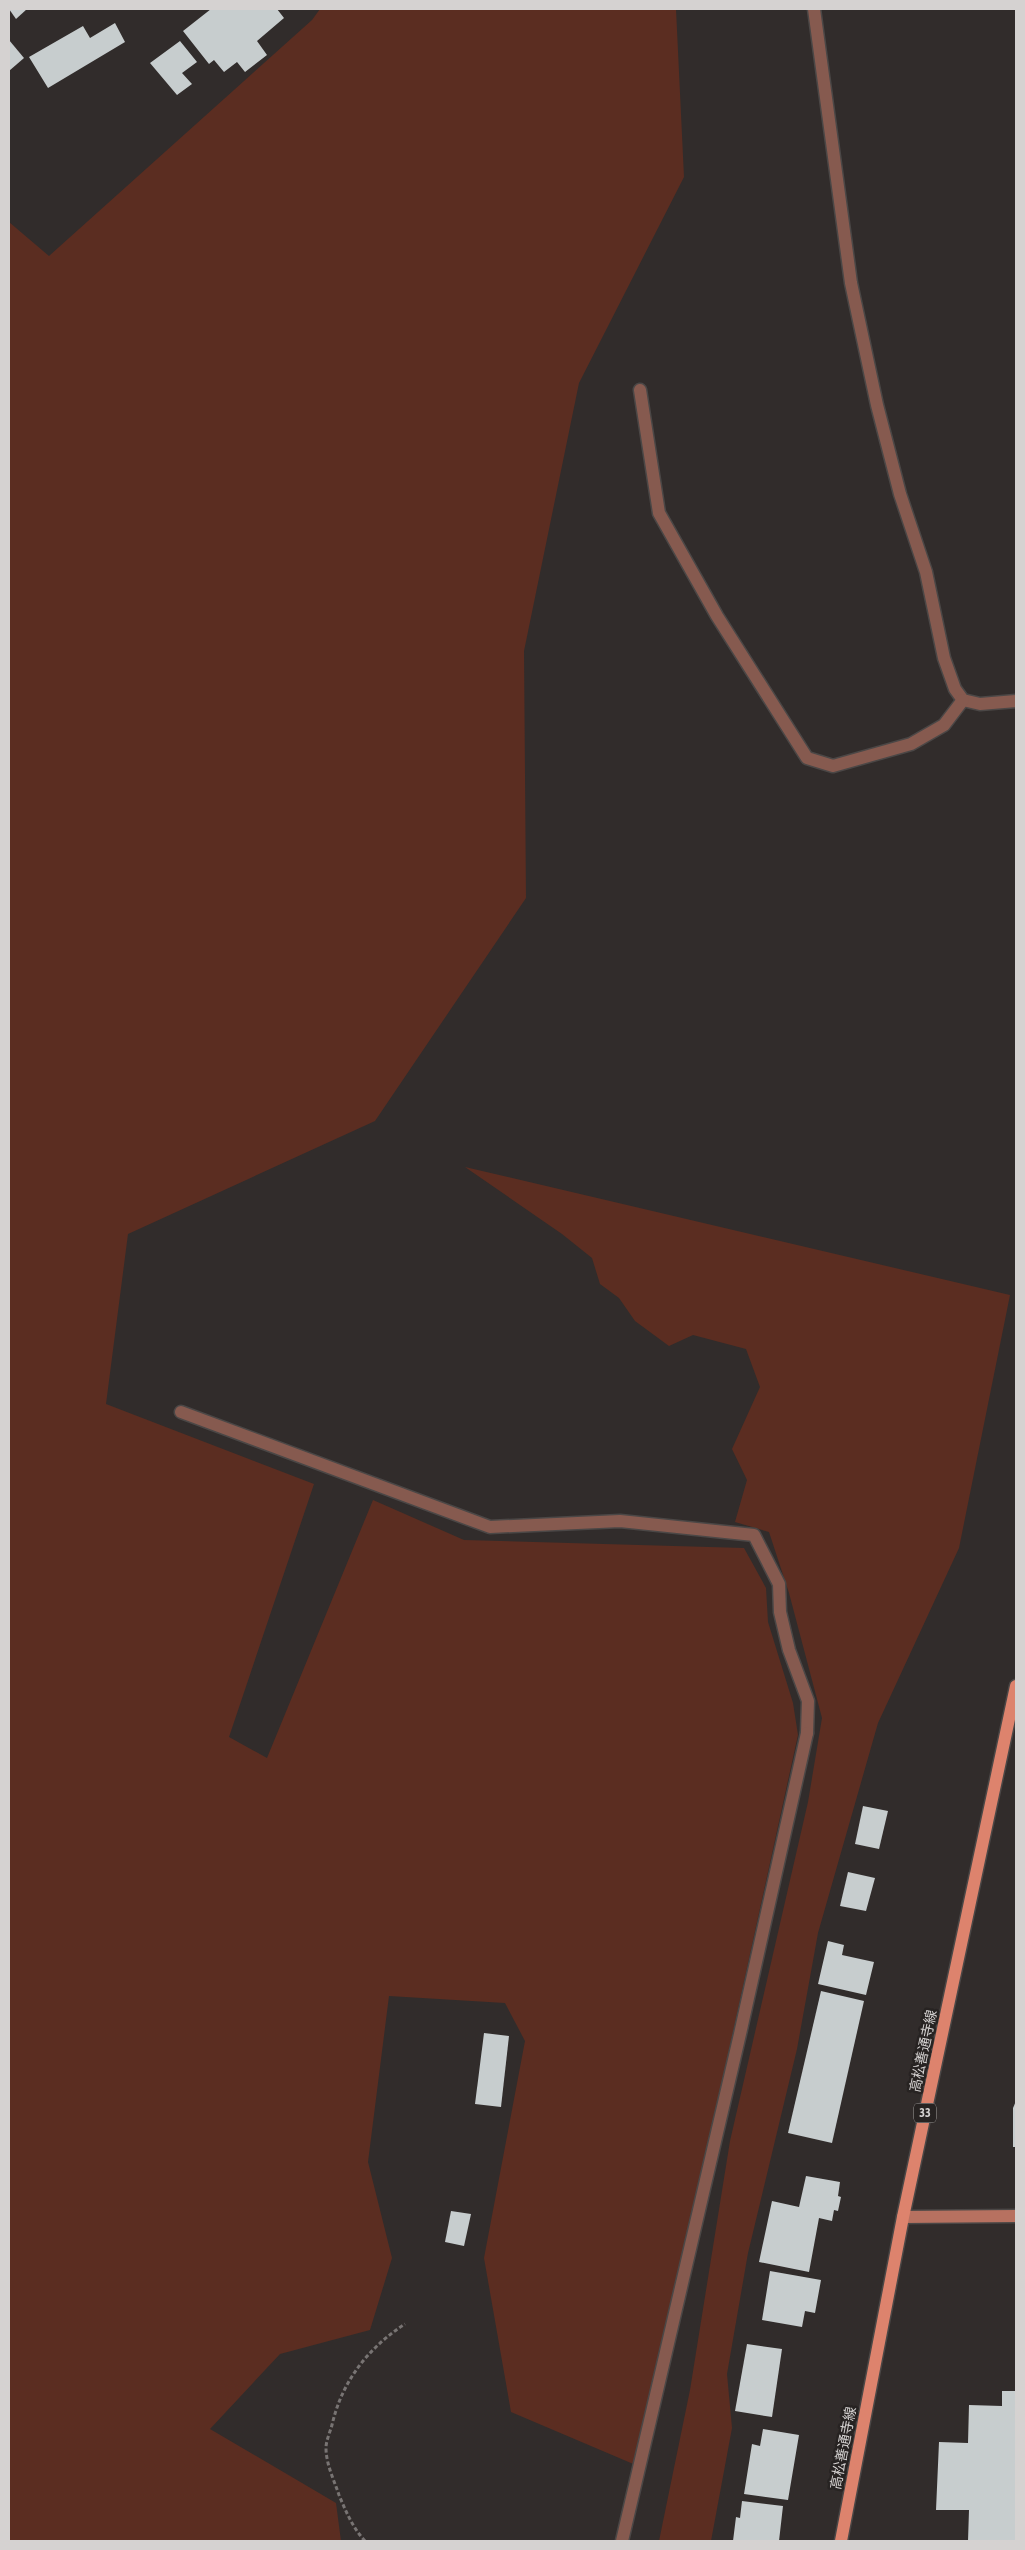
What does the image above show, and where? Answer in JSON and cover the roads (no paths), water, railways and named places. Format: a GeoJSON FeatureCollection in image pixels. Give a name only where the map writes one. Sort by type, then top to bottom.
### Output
{"type":"FeatureCollection","features":[{"type":"Feature","properties":{"kind":"main road","name":"高松善通寺線"},"geometry":{"type":"LineString","coordinates":[[841,2541],[903,2217],[1016,1686]]}},
{"type":"Feature","properties":{"kind":"street"},"geometry":{"type":"LineString","coordinates":[[814,9],[851,283],[877,405],[900,494],[926,572],[944,658],[955,689],[963,700],[980,704],[1016,701]]}},
{"type":"Feature","properties":{"kind":"street"},"geometry":{"type":"LineString","coordinates":[[640,390],[659,513],[717,616],[807,758],[833,766],[911,744],[944,725],[963,700]]}},
{"type":"Feature","properties":{"kind":"street"},"geometry":{"type":"LineString","coordinates":[[181,1412],[490,1527],[620,1520],[754,1535],[779,1584],[780,1612],[789,1650],[808,1701],[808,1733],[622,2541]]}},
{"type":"Feature","properties":{"kind":"street"},"geometry":{"type":"LineString","coordinates":[[903,2217],[1016,2216]]}}]}
